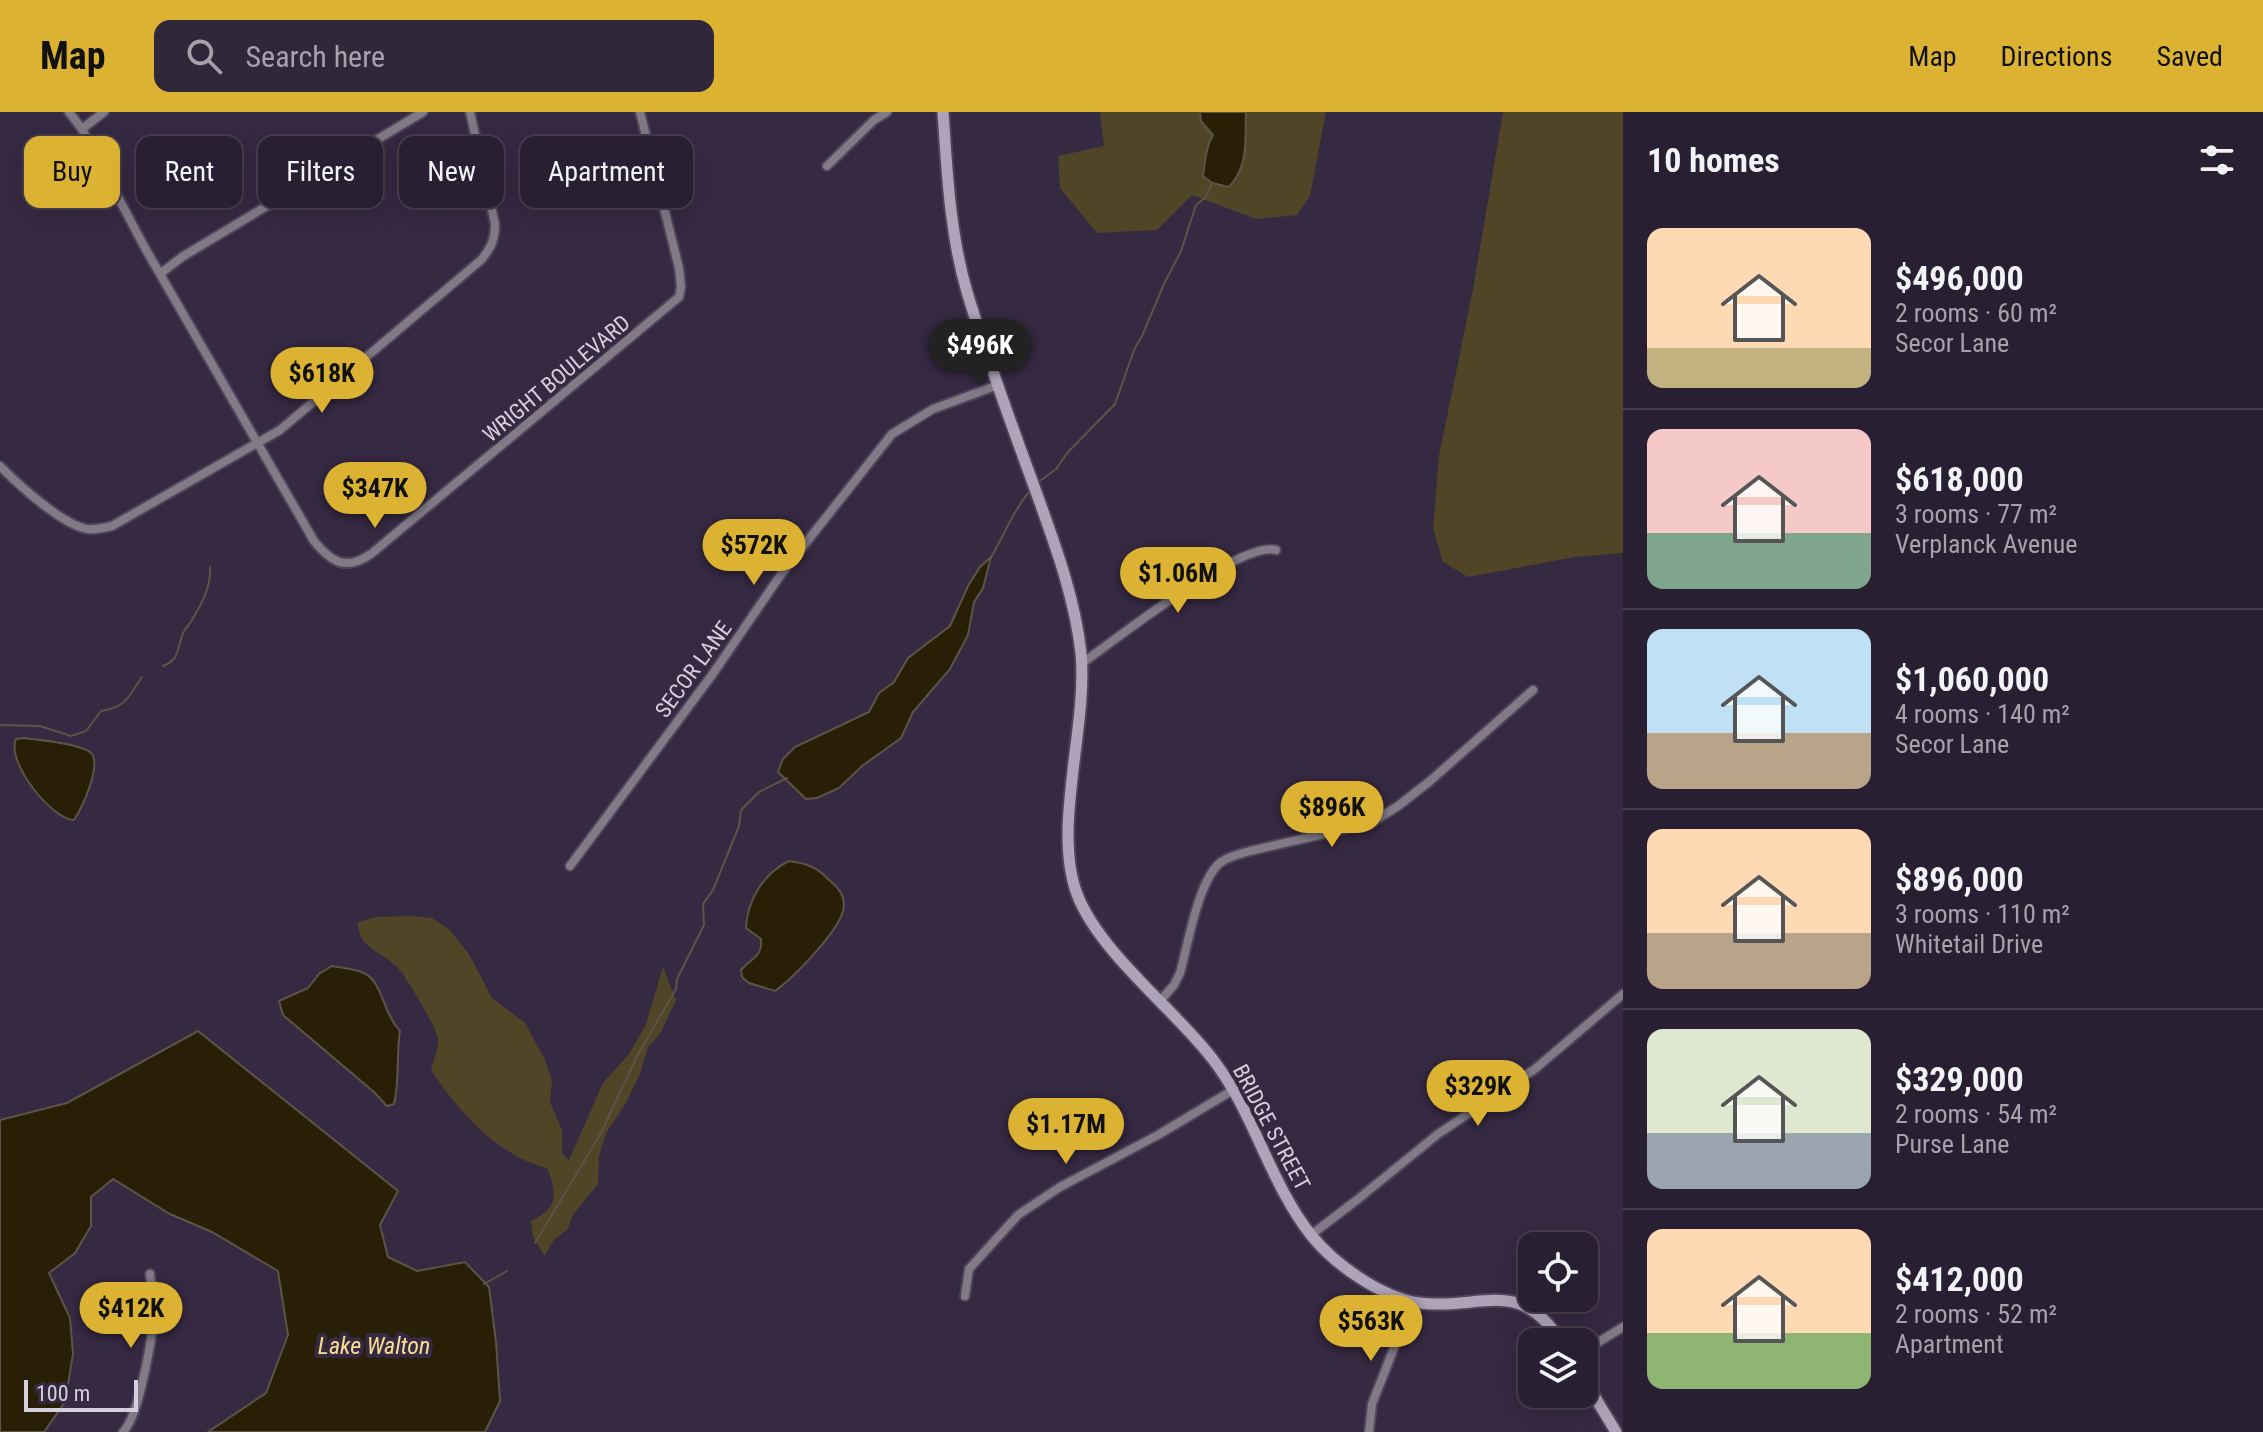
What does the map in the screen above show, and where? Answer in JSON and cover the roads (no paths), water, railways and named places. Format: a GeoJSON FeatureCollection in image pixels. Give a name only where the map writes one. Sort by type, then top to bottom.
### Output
{"type":"FeatureCollection","features":[{"type":"Feature","properties":{"kind":"main road","name":"BRIDGE STREET"},"geometry":{"type":"LineString","coordinates":[[943,112],[957,249],[967,292],[1068,585],[1081,658],[1082,695],[1069,817],[1072,881],[1083,907],[1099,935],[1211,1056],[1233,1090],[1293,1208],[1311,1235],[1340,1264],[1365,1282],[1406,1300],[1434,1304],[1480,1299],[1513,1302],[1536,1313],[1549,1328]]}},
{"type":"Feature","properties":{"kind":"main road"},"geometry":{"type":"LineString","coordinates":[[1598,1402],[1616,1432]]}},
{"type":"Feature","properties":{"kind":"street","name":"WRIGHT BOULEVARD"},"geometry":{"type":"LineString","coordinates":[[69,112],[82,129],[314,541],[323,553],[343,564],[359,562],[679,297],[679,268],[640,112]]}},
{"type":"Feature","properties":{"kind":"street"},"geometry":{"type":"LineString","coordinates":[[82,129],[104,112]]}},
{"type":"Feature","properties":{"kind":"street"},"geometry":{"type":"LineString","coordinates":[[161,273],[182,257],[423,112]]}},
{"type":"Feature","properties":{"kind":"street"},"geometry":{"type":"LineString","coordinates":[[0,466],[54,512],[78,526],[102,529],[259,443],[292,420],[481,260],[491,248],[495,224],[470,112]]}},
{"type":"Feature","properties":{"kind":"street"},"geometry":{"type":"LineString","coordinates":[[827,166],[874,120],[887,112]]}},
{"type":"Feature","properties":{"kind":"street","name":"SECOR LANE"},"geometry":{"type":"LineString","coordinates":[[570,866],[712,675],[782,573],[892,434],[933,409],[998,385]]}},
{"type":"Feature","properties":{"kind":"street"},"geometry":{"type":"LineString","coordinates":[[1081,658],[1217,570],[1260,549],[1276,550]]}},
{"type":"Feature","properties":{"kind":"street"},"geometry":{"type":"LineString","coordinates":[[1160,1001],[1180,973],[1206,881],[1219,864],[1250,851],[1371,823],[1430,781],[1533,690]]}},
{"type":"Feature","properties":{"kind":"street"},"geometry":{"type":"LineString","coordinates":[[1311,1235],[1438,1134],[1535,1069],[1623,994]]}},
{"type":"Feature","properties":{"kind":"street"},"geometry":{"type":"LineString","coordinates":[[965,1296],[969,1269],[1018,1215],[1060,1187],[1158,1135],[1233,1090]]}},
{"type":"Feature","properties":{"kind":"street"},"geometry":{"type":"LineString","coordinates":[[123,1432],[137,1409],[141,1391],[154,1304],[150,1274]]}},
{"type":"Feature","properties":{"kind":"street"},"geometry":{"type":"LineString","coordinates":[[1369,1432],[1372,1404],[1394,1348],[1406,1300]]}},
{"type":"Feature","properties":{"kind":"street"},"geometry":{"type":"LineString","coordinates":[[1598,1342],[1623,1327]]}},
{"type":"Feature","properties":{"kind":"water"},"geometry":{"type":"Polygon","coordinates":[[[1200,112],[1246,112],[1243,161],[1229,187],[1212,183],[1203,176],[1213,135],[1201,121],[1200,112]]]}},
{"type":"Feature","properties":{"kind":"water"},"geometry":{"type":"Polygon","coordinates":[[[991,557],[983,588],[974,602],[968,635],[950,669],[913,712],[901,738],[862,766],[839,788],[817,798],[806,799],[778,772],[783,759],[795,747],[869,712],[879,693],[894,682],[908,658],[950,626],[968,586],[980,567],[991,557]]]}},
{"type":"Feature","properties":{"kind":"water"},"geometry":{"type":"Polygon","coordinates":[[[16,739],[71,745],[92,754],[92,777],[74,820],[64,817],[43,800],[24,774],[15,749],[16,739]]]}},
{"type":"Feature","properties":{"kind":"water"},"geometry":{"type":"Polygon","coordinates":[[[789,861],[820,871],[839,890],[844,905],[836,926],[827,938],[805,964],[775,991],[749,983],[742,977],[741,970],[758,954],[761,945],[761,939],[746,928],[753,898],[765,880],[789,861]]]}},
{"type":"Feature","properties":{"kind":"water"},"geometry":{"type":"Polygon","coordinates":[[[332,966],[370,977],[400,1031],[394,1104],[387,1106],[283,1015],[279,1001],[308,988],[319,974],[332,966]]]}},
{"type":"Feature","properties":{"kind":"water","name":"Lake Walton"},"geometry":{"type":"Polygon","coordinates":[[[198,1031],[398,1191],[380,1225],[388,1257],[417,1271],[465,1262],[489,1287],[500,1401],[485,1432],[208,1432],[266,1393],[288,1335],[278,1271],[212,1232],[170,1214],[113,1179],[91,1197],[91,1226],[75,1253],[49,1273],[70,1318],[73,1354],[65,1402],[44,1432],[0,1432],[0,1120],[67,1103],[198,1031]]]}},
{"type":"Feature","properties":{"kind":"waterway"},"geometry":{"type":"LineString","coordinates":[[1040,481],[1056,469],[1068,452],[1115,404],[1134,350],[1181,251],[1196,205],[1206,197],[1212,183]]}},
{"type":"Feature","properties":{"kind":"waterway"},"geometry":{"type":"LineString","coordinates":[[990,559],[1029,492]]}},
{"type":"Feature","properties":{"kind":"waterway"},"geometry":{"type":"LineString","coordinates":[[163,666],[175,658],[184,632],[207,589],[210,567]]}},
{"type":"Feature","properties":{"kind":"waterway"},"geometry":{"type":"LineString","coordinates":[[0,725],[40,726],[71,736],[86,731],[101,711],[117,707],[126,700],[142,677]]}},
{"type":"Feature","properties":{"kind":"waterway"},"geometry":{"type":"LineString","coordinates":[[535,1243],[601,1133],[638,1054],[676,989],[677,979],[704,925],[703,904],[713,890],[739,826],[741,810],[759,792],[787,778]]}},
{"type":"Feature","properties":{"kind":"waterway"},"geometry":{"type":"LineString","coordinates":[[484,1284],[507,1271]]}}]}
